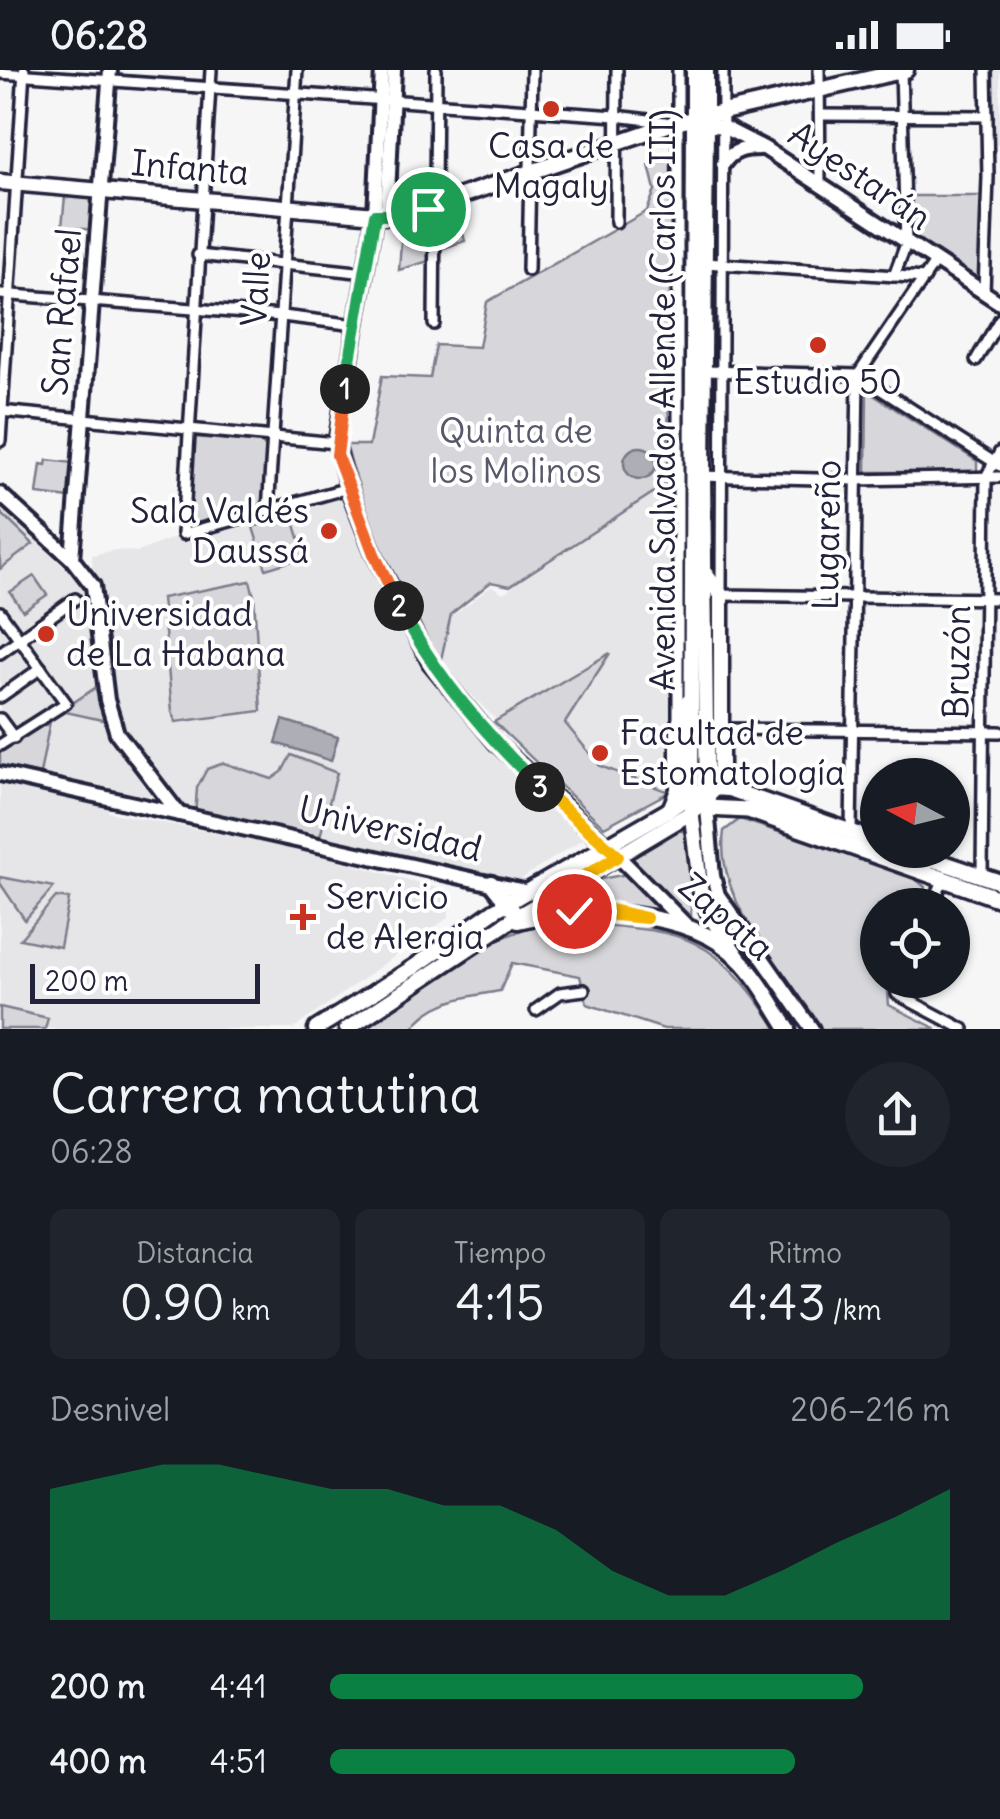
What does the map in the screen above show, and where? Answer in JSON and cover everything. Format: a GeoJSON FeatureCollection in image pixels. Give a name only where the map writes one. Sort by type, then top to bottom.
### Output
{"type":"FeatureCollection","features":[{"type":"Feature","properties":{"kind":"highway"},"geometry":{"type":"LineString","coordinates":[[703,798],[748,810],[1000,899]]}},
{"type":"Feature","properties":{"kind":"main road"},"geometry":{"type":"LineString","coordinates":[[382,70],[386,102],[381,216],[366,273],[336,444],[348,488],[374,554],[430,663],[496,743],[606,844]]}},
{"type":"Feature","properties":{"kind":"main road"},"geometry":{"type":"LineString","coordinates":[[386,102],[394,70]]}},
{"type":"Feature","properties":{"kind":"main road","name":"Avenida Salvador Allende (Carlos III)"},"geometry":{"type":"LineString","coordinates":[[694,70],[702,119],[704,371],[690,476],[705,573],[703,798]]}},
{"type":"Feature","properties":{"kind":"main road","name":"Avenida Salvador Allende (Carlos III)"},"geometry":{"type":"LineString","coordinates":[[706,70],[690,476],[692,690],[713,876],[718,895],[733,920]]}},
{"type":"Feature","properties":{"kind":"main road","name":"Infanta"},"geometry":{"type":"LineString","coordinates":[[0,182],[381,216],[416,213],[616,144],[903,70]]}},
{"type":"Feature","properties":{"kind":"main road","name":"San Rafael"},"geometry":{"type":"LineString","coordinates":[[72,559],[110,76]]}},
{"type":"Feature","properties":{"kind":"main road","name":"Ayestarán"},"geometry":{"type":"LineString","coordinates":[[702,119],[764,148],[1000,303]]}},
{"type":"Feature","properties":{"kind":"main road"},"geometry":{"type":"LineString","coordinates":[[723,164],[742,149],[764,148]]}},
{"type":"Feature","properties":{"kind":"main road"},"geometry":{"type":"LineString","coordinates":[[0,494],[72,559],[93,586],[107,700],[117,733],[153,801],[180,814]]}},
{"type":"Feature","properties":{"kind":"main road"},"geometry":{"type":"LineString","coordinates":[[705,573],[721,595],[720,730],[693,828],[701,894],[739,958]]}},
{"type":"Feature","properties":{"kind":"main road"},"geometry":{"type":"LineString","coordinates":[[668,811],[678,790],[678,726],[692,690]]}},
{"type":"Feature","properties":{"kind":"main road","name":"Universidad"},"geometry":{"type":"LineString","coordinates":[[0,774],[153,801],[180,814],[646,918]]}},
{"type":"Feature","properties":{"kind":"main road"},"geometry":{"type":"LineString","coordinates":[[347,1029],[488,915],[668,811],[703,798],[738,792],[860,835]]}},
{"type":"Feature","properties":{"kind":"main road"},"geometry":{"type":"LineString","coordinates":[[316,1029],[510,922],[703,798]]}},
{"type":"Feature","properties":{"kind":"main road","name":"Zapata"},"geometry":{"type":"LineString","coordinates":[[606,844],[678,919],[739,958],[788,1029]]}},
{"type":"Feature","properties":{"kind":"main road"},"geometry":{"type":"LineString","coordinates":[[958,868],[1000,882]]}},
{"type":"Feature","properties":{"kind":"main road"},"geometry":{"type":"LineString","coordinates":[[485,881],[508,902],[514,913],[510,922]]}},
{"type":"Feature","properties":{"kind":"main road"},"geometry":{"type":"LineString","coordinates":[[485,881],[493,891],[493,906],[488,915]]}},
{"type":"Feature","properties":{"kind":"main road"},"geometry":{"type":"LineString","coordinates":[[510,922],[568,911],[646,918],[693,930]]}},
{"type":"Feature","properties":{"kind":"main road","name":"Zapata"},"geometry":{"type":"LineString","coordinates":[[733,920],[812,1029]]}},
{"type":"Feature","properties":{"kind":"street"},"geometry":{"type":"LineString","coordinates":[[211,70],[183,534],[348,488]]}},
{"type":"Feature","properties":{"kind":"street","name":"Valle"},"geometry":{"type":"LineString","coordinates":[[268,511],[297,70]]}},
{"type":"Feature","properties":{"kind":"street"},"geometry":{"type":"LineString","coordinates":[[434,324],[436,70]]}},
{"type":"Feature","properties":{"kind":"street"},"geometry":{"type":"LineString","coordinates":[[528,270],[532,70]]}},
{"type":"Feature","properties":{"kind":"street"},"geometry":{"type":"LineString","coordinates":[[616,222],[617,70]]}},
{"type":"Feature","properties":{"kind":"street","name":"Avenida Salvador Allende (Carlos III)"},"geometry":{"type":"LineString","coordinates":[[678,70],[723,164],[721,595]]}},
{"type":"Feature","properties":{"kind":"street","name":"Avenida Salvador Allende (Carlos III)"},"geometry":{"type":"LineString","coordinates":[[702,119],[723,70]]}},
{"type":"Feature","properties":{"kind":"street"},"geometry":{"type":"LineString","coordinates":[[819,70],[820,185]]}},
{"type":"Feature","properties":{"kind":"street"},"geometry":{"type":"LineString","coordinates":[[894,276],[906,244],[903,70]]}},
{"type":"Feature","properties":{"kind":"street"},"geometry":{"type":"LineString","coordinates":[[984,292],[986,70]]}},
{"type":"Feature","properties":{"kind":"street"},"geometry":{"type":"LineString","coordinates":[[0,441],[5,294],[24,73]]}},
{"type":"Feature","properties":{"kind":"street"},"geometry":{"type":"LineString","coordinates":[[0,74],[110,76],[210,90],[530,112],[702,119]]}},
{"type":"Feature","properties":{"kind":"street"},"geometry":{"type":"LineString","coordinates":[[820,115],[987,116]]}},
{"type":"Feature","properties":{"kind":"street"},"geometry":{"type":"LineString","coordinates":[[198,256],[366,273]]}},
{"type":"Feature","properties":{"kind":"street"},"geometry":{"type":"LineString","coordinates":[[858,375],[935,262]]}},
{"type":"Feature","properties":{"kind":"street"},"geometry":{"type":"LineString","coordinates":[[705,263],[925,278]]}},
{"type":"Feature","properties":{"kind":"street"},"geometry":{"type":"LineString","coordinates":[[5,294],[356,325]]}},
{"type":"Feature","properties":{"kind":"street"},"geometry":{"type":"LineString","coordinates":[[976,360],[1000,319]]}},
{"type":"Feature","properties":{"kind":"street"},"geometry":{"type":"LineString","coordinates":[[704,371],[858,375],[998,460]]}},
{"type":"Feature","properties":{"kind":"street","name":"Lugareño"},"geometry":{"type":"LineString","coordinates":[[851,832],[858,375]]}},
{"type":"Feature","properties":{"kind":"street"},"geometry":{"type":"LineString","coordinates":[[1,412],[190,427],[336,444]]}},
{"type":"Feature","properties":{"kind":"street","name":"Bruzón"},"geometry":{"type":"LineString","coordinates":[[982,876],[986,477],[998,460]]}},
{"type":"Feature","properties":{"kind":"street"},"geometry":{"type":"LineString","coordinates":[[690,476],[855,480],[1000,477]]}},
{"type":"Feature","properties":{"kind":"street","name":"Avenida Salvador Allende (Carlos III)"},"geometry":{"type":"LineString","coordinates":[[678,726],[690,476]]}},
{"type":"Feature","properties":{"kind":"street"},"geometry":{"type":"LineString","coordinates":[[721,595],[1000,599]]}},
{"type":"Feature","properties":{"kind":"street"},"geometry":{"type":"LineString","coordinates":[[0,653],[75,599]]}},
{"type":"Feature","properties":{"kind":"street"},"geometry":{"type":"LineString","coordinates":[[0,612],[66,704],[0,745]]}},
{"type":"Feature","properties":{"kind":"street"},"geometry":{"type":"LineString","coordinates":[[0,697],[40,668]]}},
{"type":"Feature","properties":{"kind":"street"},"geometry":{"type":"LineString","coordinates":[[0,720],[14,738]]}},
{"type":"Feature","properties":{"kind":"street"},"geometry":{"type":"LineString","coordinates":[[720,730],[1000,732]]}},
{"type":"Feature","properties":{"kind":"street"},"geometry":{"type":"LineString","coordinates":[[940,888],[944,879]]}},
{"type":"Feature","properties":{"kind":"street"},"geometry":{"type":"LineString","coordinates":[[536,1010],[560,993],[584,990]]}},
{"type":"Feature","properties":{"kind":"street"},"geometry":{"type":"LineString","coordinates":[[905,998],[963,1029]]}},
{"type":"Feature","properties":{"kind":"shaded area"},"geometry":{"type":"Polygon","coordinates":[[[992,70],[1000,70],[1000,144],[990,145],[992,70]]]}},
{"type":"Feature","properties":{"kind":"shaded area"},"geometry":{"type":"Polygon","coordinates":[[[640,447],[652,451],[656,463],[652,475],[640,479],[628,475],[624,463],[628,451],[640,447]]]}},
{"type":"Feature","properties":{"kind":"shaded area"},"geometry":{"type":"Polygon","coordinates":[[[668,483],[673,784],[669,792],[604,827],[440,664],[451,617],[492,586],[503,593],[668,483]]]}},
{"type":"Feature","properties":{"kind":"shaded area"},"geometry":{"type":"Polygon","coordinates":[[[344,489],[369,556],[409,642],[510,770],[586,837],[518,881],[322,836],[179,814],[117,733],[93,586],[92,555],[115,550],[138,552],[183,534],[344,489]]]}},
{"type":"Feature","properties":{"kind":"shaded area","name":"Universidad de La Habana"},"geometry":{"type":"Polygon","coordinates":[[[0,507],[88,589],[97,680],[112,734],[150,785],[152,792],[147,799],[140,802],[0,771],[0,507]]]}},
{"type":"Feature","properties":{"kind":"shaded area"},"geometry":{"type":"Polygon","coordinates":[[[283,720],[338,737],[331,761],[276,743],[283,720]]]}},
{"type":"Feature","properties":{"kind":"shaded area"},"geometry":{"type":"Polygon","coordinates":[[[0,780],[108,806],[108,812],[301,850],[448,891],[449,917],[293,1029],[0,1029],[0,780]]]}},
{"type":"Feature","properties":{"kind":"green space"},"geometry":{"type":"Polygon","coordinates":[[[682,137],[689,137],[689,462],[683,462],[682,137]]]}},
{"type":"Feature","properties":{"kind":"green space","name":"Quinta de los Molinos"},"geometry":{"type":"Polygon","coordinates":[[[671,158],[668,483],[510,586],[491,582],[451,614],[440,664],[385,558],[346,445],[369,445],[382,376],[430,378],[436,345],[479,347],[487,302],[647,211],[655,190],[649,165],[671,158]]]}},
{"type":"Feature","properties":{"kind":"green space"},"geometry":{"type":"Polygon","coordinates":[[[65,196],[97,199],[94,230],[62,227],[65,196]]]}},
{"type":"Feature","properties":{"kind":"green space"},"geometry":{"type":"Polygon","coordinates":[[[907,196],[984,196],[982,277],[978,280],[906,233],[907,196]]]}},
{"type":"Feature","properties":{"kind":"green space"},"geometry":{"type":"Polygon","coordinates":[[[458,213],[465,241],[441,249],[440,219],[458,213]]]}},
{"type":"Feature","properties":{"kind":"green space"},"geometry":{"type":"Polygon","coordinates":[[[433,223],[432,260],[399,270],[402,229],[433,223]]]}},
{"type":"Feature","properties":{"kind":"green space"},"geometry":{"type":"Polygon","coordinates":[[[867,391],[977,461],[977,472],[866,472],[867,391]]]}},
{"type":"Feature","properties":{"kind":"green space"},"geometry":{"type":"Polygon","coordinates":[[[194,437],[262,443],[267,449],[262,510],[186,529],[194,437]]]}},
{"type":"Feature","properties":{"kind":"green space"},"geometry":{"type":"Polygon","coordinates":[[[47,460],[74,463],[70,498],[37,494],[41,464],[46,465],[47,460]]]}},
{"type":"Feature","properties":{"kind":"green space"},"geometry":{"type":"Polygon","coordinates":[[[0,512],[33,544],[0,569],[0,512]]]}},
{"type":"Feature","properties":{"kind":"green space"},"geometry":{"type":"Polygon","coordinates":[[[292,515],[305,557],[266,569],[253,527],[292,515]]]}},
{"type":"Feature","properties":{"kind":"green space"},"geometry":{"type":"Polygon","coordinates":[[[34,576],[47,595],[23,611],[10,592],[34,576]]]}},
{"type":"Feature","properties":{"kind":"green space"},"geometry":{"type":"Polygon","coordinates":[[[250,581],[261,711],[176,722],[162,598],[250,581]]]}},
{"type":"Feature","properties":{"kind":"green space"},"geometry":{"type":"Polygon","coordinates":[[[610,653],[565,723],[600,766],[669,792],[604,827],[494,722],[610,653]]]}},
{"type":"Feature","properties":{"kind":"green space"},"geometry":{"type":"Polygon","coordinates":[[[95,688],[107,721],[61,711],[95,688]]]}},
{"type":"Feature","properties":{"kind":"green space"},"geometry":{"type":"Polygon","coordinates":[[[50,721],[40,774],[0,765],[0,751],[50,721]]]}},
{"type":"Feature","properties":{"kind":"green space"},"geometry":{"type":"Polygon","coordinates":[[[291,755],[337,773],[318,844],[195,817],[197,788],[207,769],[224,763],[272,779],[282,772],[291,755]]]}},
{"type":"Feature","properties":{"kind":"green space"},"geometry":{"type":"Polygon","coordinates":[[[740,819],[860,859],[860,868],[886,868],[913,877],[925,887],[860,888],[860,998],[888,998],[889,1005],[937,1029],[821,1029],[741,910],[724,858],[724,831],[740,819]]]}},
{"type":"Feature","properties":{"kind":"green space"},"geometry":{"type":"Polygon","coordinates":[[[672,831],[683,831],[691,839],[691,923],[629,860],[672,831]]]}},
{"type":"Feature","properties":{"kind":"green space"},"geometry":{"type":"Polygon","coordinates":[[[627,874],[665,916],[577,896],[601,879],[627,874]]]}},
{"type":"Feature","properties":{"kind":"green space"},"geometry":{"type":"Polygon","coordinates":[[[0,877],[54,887],[25,920],[0,883],[0,877]]]}},
{"type":"Feature","properties":{"kind":"green space"},"geometry":{"type":"Polygon","coordinates":[[[56,897],[69,899],[60,947],[20,939],[56,897]]]}},
{"type":"Feature","properties":{"kind":"green space"},"geometry":{"type":"Polygon","coordinates":[[[567,922],[666,933],[690,941],[732,971],[777,1029],[664,1029],[587,1004],[580,976],[512,963],[500,991],[440,1006],[412,1029],[360,1029],[500,939],[531,926],[567,922]]]}},
{"type":"Feature","properties":{"kind":"green space"},"geometry":{"type":"Polygon","coordinates":[[[0,1007],[48,1018],[45,1029],[0,1029],[0,1007]]]}},
{"type":"Feature","properties":{"kind":"place","name":"Casa de Magaly"},"geometry":{"type":"Point","coordinates":[551,109]}},
{"type":"Feature","properties":{"kind":"place","name":"Estudio 50"},"geometry":{"type":"Point","coordinates":[818,345]}},
{"type":"Feature","properties":{"kind":"place","name":"Sala Valdés Daussá"},"geometry":{"type":"Point","coordinates":[329,531]}},
{"type":"Feature","properties":{"kind":"place","name":"Universidad de La Habana"},"geometry":{"type":"Point","coordinates":[46,634]}},
{"type":"Feature","properties":{"kind":"place","name":"Facultad de Estomatología"},"geometry":{"type":"Point","coordinates":[600,753]}},
{"type":"Feature","properties":{"kind":"place","name":"Servicio de Alergia"},"geometry":{"type":"Point","coordinates":[303,917]}},
{"type":"Feature","properties":{"kind":"route"},"geometry":{"type":"LineString","coordinates":[[428,209],[405,215],[375,215],[337,455],[374,554],[430,663],[496,743],[618,856],[551,896],[646,918],[574,911]]}}]}
